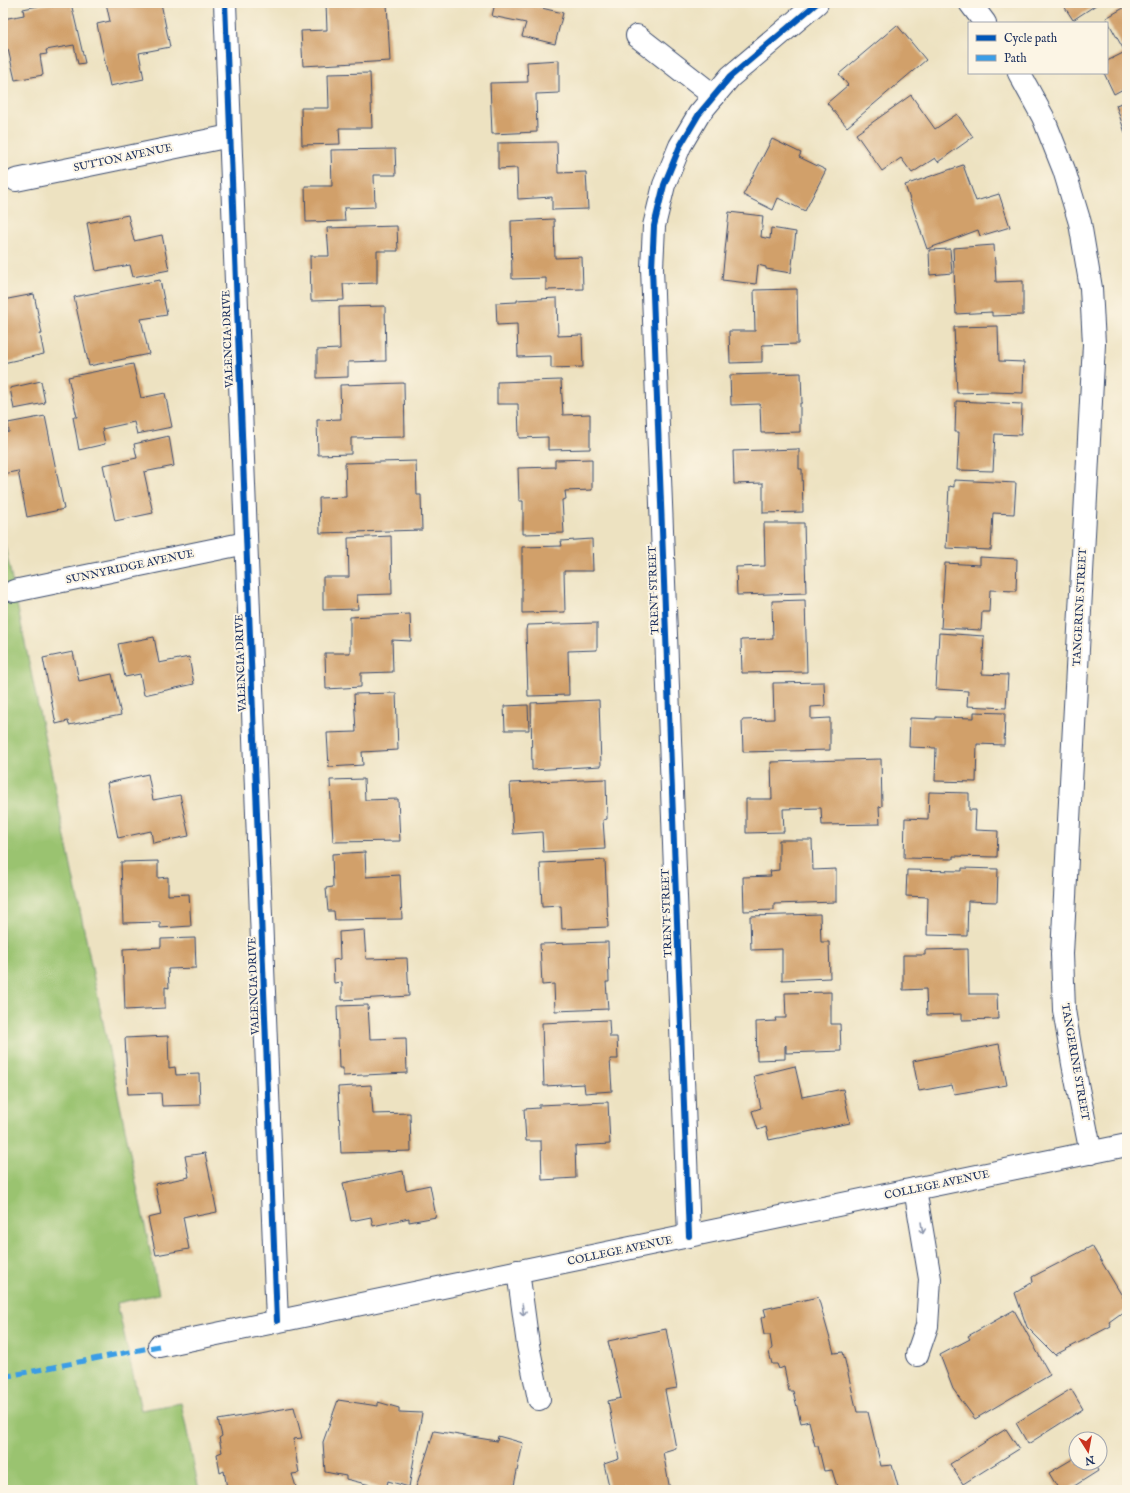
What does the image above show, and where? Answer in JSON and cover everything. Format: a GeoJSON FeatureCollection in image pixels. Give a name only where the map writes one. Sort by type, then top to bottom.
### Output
{"type":"FeatureCollection","features":[{"type":"Feature","properties":{"kind":"street","name":"VALENCIA DRIVE"},"geometry":{"type":"LineString","coordinates":[[225,3],[277,1321]]}},
{"type":"Feature","properties":{"kind":"street","name":"TRENT STREET"},"geometry":{"type":"LineString","coordinates":[[689,1236],[652,268],[654,226],[664,185],[680,146],[699,114],[730,77],[817,3]]}},
{"type":"Feature","properties":{"kind":"street"},"geometry":{"type":"LineString","coordinates":[[970,3],[984,22]]}},
{"type":"Feature","properties":{"kind":"street"},"geometry":{"type":"LineString","coordinates":[[637,36],[714,96]]}},
{"type":"Feature","properties":{"kind":"street","name":"TANGERINE STREET"},"geometry":{"type":"LineString","coordinates":[[1020,74],[1043,117],[1064,170],[1080,223],[1091,288],[1094,344],[1062,954],[1064,1010],[1091,1153]]}},
{"type":"Feature","properties":{"kind":"street","name":"SUTTON AVENUE"},"geometry":{"type":"LineString","coordinates":[[16,180],[230,136]]}},
{"type":"Feature","properties":{"kind":"street","name":"SUNNYRIDGE AVENUE"},"geometry":{"type":"LineString","coordinates":[[14,591],[246,543]]}},
{"type":"Feature","properties":{"kind":"street","name":"COLLEGE AVENUE"},"geometry":{"type":"LineString","coordinates":[[160,1346],[1127,1145]]}},
{"type":"Feature","properties":{"kind":"street"},"geometry":{"type":"LineString","coordinates":[[915,1189],[930,1279],[927,1326],[917,1355]]}},
{"type":"Feature","properties":{"kind":"street"},"geometry":{"type":"LineString","coordinates":[[518,1272],[528,1345],[539,1399]]}},
{"type":"Feature","properties":{"kind":"green space"},"geometry":{"type":"Polygon","coordinates":[[[3,536],[159,1294],[117,1303],[141,1410],[181,1403],[199,1490],[3,1490],[3,536]]]}},
{"type":"Feature","properties":{"kind":"building"},"geometry":{"type":"Polygon","coordinates":[[[53,3],[71,3],[85,63],[78,64],[74,45],[46,50],[47,54],[40,55],[43,75],[15,80],[8,49],[6,50],[3,35],[3,19],[24,15],[23,9],[53,3]]]}},
{"type":"Feature","properties":{"kind":"building"},"geometry":{"type":"Polygon","coordinates":[[[106,3],[161,3],[170,47],[139,53],[144,79],[110,86],[97,24],[110,21],[106,3]]]}},
{"type":"Feature","properties":{"kind":"building"},"geometry":{"type":"Polygon","coordinates":[[[326,3],[387,3],[390,61],[303,66],[301,31],[327,30],[326,3]]]}},
{"type":"Feature","properties":{"kind":"building"},"geometry":{"type":"Polygon","coordinates":[[[495,3],[534,3],[533,6],[563,13],[555,44],[522,36],[526,23],[492,16],[495,3]]]}},
{"type":"Feature","properties":{"kind":"building"},"geometry":{"type":"Polygon","coordinates":[[[1062,3],[1099,3],[1073,20],[1062,3]]]}},
{"type":"Feature","properties":{"kind":"building"},"geometry":{"type":"Polygon","coordinates":[[[1127,6],[1127,87],[1114,94],[1104,74],[1108,74],[1108,60],[1125,52],[1106,18],[1127,6]]]}},
{"type":"Feature","properties":{"kind":"building"},"geometry":{"type":"Polygon","coordinates":[[[897,25],[926,60],[847,127],[827,103],[848,85],[839,74],[897,25]]]}},
{"type":"Feature","properties":{"kind":"building"},"geometry":{"type":"Polygon","coordinates":[[[559,60],[559,93],[536,94],[537,132],[492,134],[490,83],[528,82],[527,62],[559,60]]]}},
{"type":"Feature","properties":{"kind":"building"},"geometry":{"type":"Polygon","coordinates":[[[370,73],[372,128],[339,128],[340,144],[302,145],[301,108],[329,108],[328,74],[370,73]]]}},
{"type":"Feature","properties":{"kind":"building"},"geometry":{"type":"Polygon","coordinates":[[[911,95],[935,129],[957,114],[973,137],[938,162],[935,158],[912,173],[901,158],[882,171],[856,134],[911,95]]]}},
{"type":"Feature","properties":{"kind":"building"},"geometry":{"type":"Polygon","coordinates":[[[1127,101],[1127,136],[1126,136],[1116,105],[1127,101]]]}},
{"type":"Feature","properties":{"kind":"building"},"geometry":{"type":"Polygon","coordinates":[[[772,139],[801,153],[799,157],[826,170],[805,211],[778,198],[773,210],[743,195],[772,139]]]}},
{"type":"Feature","properties":{"kind":"building"},"geometry":{"type":"Polygon","coordinates":[[[557,142],[558,173],[586,172],[588,209],[552,210],[552,197],[518,199],[517,168],[498,169],[498,143],[557,142]]]}},
{"type":"Feature","properties":{"kind":"building"},"geometry":{"type":"Polygon","coordinates":[[[395,149],[396,175],[374,175],[375,207],[344,208],[345,221],[306,222],[305,186],[332,186],[331,150],[395,149]]]}},
{"type":"Feature","properties":{"kind":"building"},"geometry":{"type":"Polygon","coordinates":[[[963,165],[976,201],[999,194],[1010,227],[980,236],[978,230],[927,249],[905,185],[963,165]]]}},
{"type":"Feature","properties":{"kind":"building"},"geometry":{"type":"Polygon","coordinates":[[[729,212],[763,216],[761,237],[770,239],[771,228],[796,232],[791,273],[766,269],[766,267],[758,265],[756,284],[722,280],[729,212]]]}},
{"type":"Feature","properties":{"kind":"building"},"geometry":{"type":"Polygon","coordinates":[[[128,215],[134,241],[162,235],[169,270],[133,277],[130,265],[96,271],[87,223],[128,215]]]}},
{"type":"Feature","properties":{"kind":"building"},"geometry":{"type":"Polygon","coordinates":[[[554,219],[555,258],[582,257],[583,289],[546,290],[546,278],[512,279],[511,221],[554,219]]]}},
{"type":"Feature","properties":{"kind":"building"},"geometry":{"type":"Polygon","coordinates":[[[397,226],[398,251],[377,251],[377,283],[343,284],[344,300],[311,301],[310,256],[329,256],[327,228],[397,226]]]}},
{"type":"Feature","properties":{"kind":"building"},"geometry":{"type":"Polygon","coordinates":[[[994,245],[996,282],[1023,281],[1023,315],[992,316],[992,312],[956,314],[953,248],[994,245]]]}},
{"type":"Feature","properties":{"kind":"building"},"geometry":{"type":"Polygon","coordinates":[[[950,249],[952,273],[930,275],[929,250],[950,249]]]}},
{"type":"Feature","properties":{"kind":"building"},"geometry":{"type":"Polygon","coordinates":[[[160,280],[167,315],[141,319],[149,354],[89,366],[74,297],[160,280]]]}},
{"type":"Feature","properties":{"kind":"building"},"geometry":{"type":"Polygon","coordinates":[[[797,289],[798,344],[762,345],[762,362],[730,363],[729,331],[755,331],[754,290],[797,289]]]}},
{"type":"Feature","properties":{"kind":"building"},"geometry":{"type":"Polygon","coordinates":[[[34,294],[42,334],[40,334],[44,354],[3,363],[3,300],[34,294]]]}},
{"type":"Feature","properties":{"kind":"building"},"geometry":{"type":"Polygon","coordinates":[[[557,298],[558,336],[582,335],[583,367],[551,368],[551,356],[518,357],[517,324],[497,325],[496,303],[517,302],[517,300],[557,298]]]}},
{"type":"Feature","properties":{"kind":"building"},"geometry":{"type":"Polygon","coordinates":[[[385,306],[386,361],[348,362],[348,377],[317,378],[317,350],[340,349],[339,307],[385,306]]]}},
{"type":"Feature","properties":{"kind":"building"},"geometry":{"type":"Polygon","coordinates":[[[998,326],[999,361],[1024,362],[1023,393],[957,393],[954,327],[998,326]]]}},
{"type":"Feature","properties":{"kind":"building"},"geometry":{"type":"Polygon","coordinates":[[[133,364],[141,398],[165,393],[172,427],[137,434],[134,422],[102,429],[105,444],[79,450],[73,417],[77,417],[68,377],[133,364]]]}},
{"type":"Feature","properties":{"kind":"building"},"geometry":{"type":"Polygon","coordinates":[[[801,373],[802,403],[800,403],[800,432],[761,433],[760,404],[731,405],[730,375],[801,373]]]}},
{"type":"Feature","properties":{"kind":"building"},"geometry":{"type":"Polygon","coordinates":[[[561,380],[563,415],[590,414],[590,449],[548,450],[548,437],[519,438],[518,404],[497,404],[497,382],[561,380]]]}},
{"type":"Feature","properties":{"kind":"building"},"geometry":{"type":"Polygon","coordinates":[[[41,381],[45,403],[14,409],[10,388],[41,381]]]}},
{"type":"Feature","properties":{"kind":"building"},"geometry":{"type":"Polygon","coordinates":[[[404,383],[405,437],[351,438],[351,454],[318,455],[317,420],[341,419],[340,385],[404,383]]]}},
{"type":"Feature","properties":{"kind":"building"},"geometry":{"type":"Polygon","coordinates":[[[956,401],[1022,404],[1021,435],[995,434],[993,471],[957,470],[959,432],[955,432],[956,401]]]}},
{"type":"Feature","properties":{"kind":"building"},"geometry":{"type":"Polygon","coordinates":[[[45,416],[64,509],[27,517],[18,471],[3,474],[3,433],[9,432],[8,423],[45,416]]]}},
{"type":"Feature","properties":{"kind":"building"},"geometry":{"type":"Polygon","coordinates":[[[169,436],[174,466],[144,472],[153,513],[115,521],[103,465],[137,458],[134,444],[169,436]]]}},
{"type":"Feature","properties":{"kind":"building"},"geometry":{"type":"Polygon","coordinates":[[[799,449],[799,469],[802,469],[803,512],[763,513],[763,483],[734,484],[733,451],[799,449]]]}},
{"type":"Feature","properties":{"kind":"building"},"geometry":{"type":"Polygon","coordinates":[[[592,459],[592,490],[565,491],[566,499],[562,500],[564,533],[523,534],[523,501],[519,501],[518,468],[555,467],[555,460],[592,459]]]}},
{"type":"Feature","properties":{"kind":"building"},"geometry":{"type":"Polygon","coordinates":[[[416,461],[417,495],[421,495],[422,530],[320,533],[319,498],[346,497],[345,463],[416,461]]]}},
{"type":"Feature","properties":{"kind":"building"},"geometry":{"type":"Polygon","coordinates":[[[954,480],[1016,483],[1014,514],[993,513],[991,550],[946,548],[949,486],[954,487],[954,480]]]}},
{"type":"Feature","properties":{"kind":"building"},"geometry":{"type":"Polygon","coordinates":[[[764,523],[804,523],[806,593],[737,595],[736,567],[765,566],[764,523]]]}},
{"type":"Feature","properties":{"kind":"building"},"geometry":{"type":"Polygon","coordinates":[[[391,536],[392,594],[357,595],[358,609],[323,610],[323,577],[349,577],[348,538],[391,536]]]}},
{"type":"Feature","properties":{"kind":"building"},"geometry":{"type":"Polygon","coordinates":[[[592,539],[593,571],[564,571],[565,612],[522,613],[522,547],[562,546],[561,541],[592,539]]]}},
{"type":"Feature","properties":{"kind":"building"},"geometry":{"type":"Polygon","coordinates":[[[980,557],[1017,559],[1016,591],[990,590],[989,612],[982,612],[981,630],[941,628],[945,563],[980,565],[980,557]]]}},
{"type":"Feature","properties":{"kind":"building"},"geometry":{"type":"Polygon","coordinates":[[[805,600],[807,672],[742,673],[741,640],[773,639],[772,601],[805,600]]]}},
{"type":"Feature","properties":{"kind":"building"},"geometry":{"type":"Polygon","coordinates":[[[410,614],[411,641],[392,640],[393,672],[361,673],[361,687],[326,689],[325,653],[350,653],[350,617],[410,614]]]}},
{"type":"Feature","properties":{"kind":"building"},"geometry":{"type":"Polygon","coordinates":[[[597,623],[597,650],[568,651],[569,695],[528,696],[527,625],[597,623]]]}},
{"type":"Feature","properties":{"kind":"building"},"geometry":{"type":"Polygon","coordinates":[[[939,633],[984,636],[982,674],[1008,675],[1006,708],[967,706],[968,691],[936,689],[939,633]]]}},
{"type":"Feature","properties":{"kind":"building"},"geometry":{"type":"Polygon","coordinates":[[[154,637],[159,663],[189,657],[194,684],[144,695],[140,674],[125,677],[118,644],[154,637]]]}},
{"type":"Feature","properties":{"kind":"building"},"geometry":{"type":"Polygon","coordinates":[[[73,652],[79,681],[112,674],[121,715],[69,725],[68,721],[56,724],[43,658],[73,652]]]}},
{"type":"Feature","properties":{"kind":"building"},"geometry":{"type":"Polygon","coordinates":[[[824,682],[825,706],[811,707],[811,719],[830,718],[830,750],[743,752],[742,720],[774,719],[773,683],[824,682]]]}},
{"type":"Feature","properties":{"kind":"building"},"geometry":{"type":"Polygon","coordinates":[[[396,693],[398,750],[362,752],[363,765],[329,767],[327,733],[356,732],[354,694],[396,693]]]}},
{"type":"Feature","properties":{"kind":"building"},"geometry":{"type":"Polygon","coordinates":[[[599,700],[601,766],[532,770],[531,703],[599,700]]]}},
{"type":"Feature","properties":{"kind":"building"},"geometry":{"type":"Polygon","coordinates":[[[528,705],[529,730],[505,730],[504,706],[528,705]]]}},
{"type":"Feature","properties":{"kind":"building"},"geometry":{"type":"Polygon","coordinates":[[[974,712],[1005,713],[1004,745],[977,744],[976,782],[935,781],[936,748],[909,747],[910,718],[974,718],[974,712]]]}},
{"type":"Feature","properties":{"kind":"building"},"geometry":{"type":"Polygon","coordinates":[[[881,759],[882,806],[879,807],[880,824],[822,825],[821,808],[783,809],[784,832],[746,833],[746,799],[772,799],[771,762],[881,759]]]}},
{"type":"Feature","properties":{"kind":"building"},"geometry":{"type":"Polygon","coordinates":[[[148,774],[153,800],[180,795],[189,836],[153,843],[151,831],[118,838],[107,783],[148,774]]]}},
{"type":"Feature","properties":{"kind":"building"},"geometry":{"type":"Polygon","coordinates":[[[364,779],[365,800],[398,799],[400,841],[333,842],[330,780],[364,779]]]}},
{"type":"Feature","properties":{"kind":"building"},"geometry":{"type":"Polygon","coordinates":[[[606,779],[607,819],[603,820],[605,849],[543,852],[542,832],[513,834],[510,783],[606,779]]]}},
{"type":"Feature","properties":{"kind":"building"},"geometry":{"type":"Polygon","coordinates":[[[929,792],[969,793],[969,810],[976,810],[975,830],[998,831],[997,857],[953,856],[953,859],[904,858],[905,818],[928,819],[929,792]]]}},
{"type":"Feature","properties":{"kind":"building"},"geometry":{"type":"Polygon","coordinates":[[[779,840],[812,840],[813,870],[836,869],[836,902],[774,904],[774,910],[744,911],[743,877],[771,876],[770,871],[779,870],[779,840]]]}},
{"type":"Feature","properties":{"kind":"building"},"geometry":{"type":"Polygon","coordinates":[[[365,852],[366,877],[400,875],[402,919],[335,920],[334,911],[328,911],[326,888],[333,887],[332,854],[365,852]]]}},
{"type":"Feature","properties":{"kind":"building"},"geometry":{"type":"Polygon","coordinates":[[[605,860],[608,927],[562,929],[561,906],[542,907],[540,863],[605,860]]]}},
{"type":"Feature","properties":{"kind":"building"},"geometry":{"type":"Polygon","coordinates":[[[158,861],[158,878],[168,877],[168,895],[189,894],[191,926],[160,928],[160,922],[123,923],[121,862],[158,861]]]}},
{"type":"Feature","properties":{"kind":"building"},"geometry":{"type":"Polygon","coordinates":[[[962,868],[998,869],[997,902],[968,901],[967,936],[927,935],[928,897],[906,896],[907,870],[962,871],[962,868]]]}},
{"type":"Feature","properties":{"kind":"building"},"geometry":{"type":"Polygon","coordinates":[[[820,914],[821,942],[829,942],[830,978],[782,980],[782,949],[751,950],[750,916],[820,914]]]}},
{"type":"Feature","properties":{"kind":"building"},"geometry":{"type":"Polygon","coordinates":[[[364,930],[366,959],[407,958],[409,996],[342,1000],[342,982],[334,983],[333,960],[340,959],[339,932],[364,930]]]}},
{"type":"Feature","properties":{"kind":"building"},"geometry":{"type":"Polygon","coordinates":[[[195,938],[196,968],[168,969],[169,988],[165,987],[165,1008],[125,1010],[123,949],[161,947],[161,939],[195,938]]]}},
{"type":"Feature","properties":{"kind":"building"},"geometry":{"type":"Polygon","coordinates":[[[608,942],[609,982],[606,982],[608,1009],[555,1011],[554,984],[542,985],[540,944],[608,942]]]}},
{"type":"Feature","properties":{"kind":"building"},"geometry":{"type":"Polygon","coordinates":[[[968,949],[969,994],[997,994],[998,1019],[962,1020],[962,1014],[927,1015],[926,989],[903,990],[903,955],[925,955],[925,950],[968,949]]]}},
{"type":"Feature","properties":{"kind":"building"},"geometry":{"type":"Polygon","coordinates":[[[831,992],[831,1024],[840,1024],[841,1051],[786,1053],[786,1045],[785,1059],[757,1060],[756,1022],[776,1021],[775,1018],[786,1018],[785,993],[831,992]]]}},
{"type":"Feature","properties":{"kind":"building"},"geometry":{"type":"Polygon","coordinates":[[[368,1005],[370,1039],[406,1038],[407,1073],[343,1076],[343,1068],[339,1068],[337,1006],[368,1005]]]}},
{"type":"Feature","properties":{"kind":"building"},"geometry":{"type":"Polygon","coordinates":[[[609,1020],[610,1037],[617,1037],[618,1059],[610,1059],[612,1091],[585,1093],[584,1084],[544,1086],[542,1023],[609,1020]]]}},
{"type":"Feature","properties":{"kind":"building"},"geometry":{"type":"Polygon","coordinates":[[[168,1036],[169,1068],[175,1067],[176,1075],[199,1074],[200,1105],[162,1106],[161,1093],[128,1094],[125,1038],[168,1036]]]}},
{"type":"Feature","properties":{"kind":"building"},"geometry":{"type":"Polygon","coordinates":[[[999,1044],[1007,1085],[954,1094],[952,1085],[919,1091],[913,1061],[999,1044]]]}},
{"type":"Feature","properties":{"kind":"building"},"geometry":{"type":"Polygon","coordinates":[[[795,1066],[802,1097],[843,1089],[850,1123],[769,1140],[766,1127],[758,1130],[752,1111],[761,1108],[754,1076],[795,1066]]]}},
{"type":"Feature","properties":{"kind":"building"},"geometry":{"type":"Polygon","coordinates":[[[371,1085],[373,1114],[410,1113],[411,1151],[341,1153],[338,1087],[371,1085]]]}},
{"type":"Feature","properties":{"kind":"building"},"geometry":{"type":"Polygon","coordinates":[[[608,1102],[610,1144],[575,1146],[576,1178],[542,1180],[541,1141],[526,1141],[524,1109],[539,1108],[539,1105],[608,1102]]]}},
{"type":"Feature","properties":{"kind":"building"},"geometry":{"type":"Polygon","coordinates":[[[205,1153],[217,1212],[183,1217],[189,1249],[156,1255],[148,1218],[161,1215],[155,1184],[189,1177],[185,1156],[205,1153]]]}},
{"type":"Feature","properties":{"kind":"building"},"geometry":{"type":"Polygon","coordinates":[[[403,1171],[406,1190],[430,1185],[436,1217],[409,1222],[409,1218],[373,1226],[371,1217],[351,1221],[343,1183],[403,1171]]]}},
{"type":"Feature","properties":{"kind":"building"},"geometry":{"type":"Polygon","coordinates":[[[1092,1246],[1127,1304],[1127,1309],[1109,1322],[1111,1326],[1055,1355],[1027,1327],[1015,1293],[1033,1282],[1032,1277],[1092,1246]]]}},
{"type":"Feature","properties":{"kind":"building"},"geometry":{"type":"Polygon","coordinates":[[[818,1297],[834,1353],[843,1352],[857,1412],[868,1412],[881,1466],[892,1465],[899,1490],[838,1490],[832,1470],[824,1471],[818,1446],[815,1446],[809,1421],[801,1423],[793,1391],[789,1391],[784,1367],[779,1369],[777,1364],[772,1364],[769,1352],[772,1348],[770,1335],[764,1335],[761,1318],[766,1316],[764,1309],[818,1297]]]}},
{"type":"Feature","properties":{"kind":"building"},"geometry":{"type":"Polygon","coordinates":[[[1014,1310],[1050,1375],[975,1419],[953,1389],[940,1355],[970,1339],[968,1336],[1014,1310]]]}},
{"type":"Feature","properties":{"kind":"building"},"geometry":{"type":"Polygon","coordinates":[[[666,1329],[677,1388],[665,1390],[676,1448],[663,1452],[670,1490],[610,1490],[604,1464],[619,1459],[608,1401],[621,1398],[608,1341],[666,1329]]]}},
{"type":"Feature","properties":{"kind":"building"},"geometry":{"type":"Polygon","coordinates":[[[1071,1389],[1083,1409],[1028,1444],[1016,1423],[1071,1389]]]}},
{"type":"Feature","properties":{"kind":"building"},"geometry":{"type":"Polygon","coordinates":[[[338,1400],[378,1406],[378,1402],[399,1408],[399,1412],[422,1413],[409,1487],[388,1481],[386,1489],[346,1479],[346,1476],[325,1472],[323,1442],[338,1400]]]}},
{"type":"Feature","properties":{"kind":"building"},"geometry":{"type":"Polygon","coordinates":[[[294,1407],[302,1438],[293,1439],[299,1473],[292,1474],[297,1490],[220,1490],[227,1488],[224,1471],[220,1473],[217,1454],[222,1452],[219,1438],[222,1436],[218,1420],[294,1407]]]}},
{"type":"Feature","properties":{"kind":"building"},"geometry":{"type":"Polygon","coordinates":[[[1006,1429],[1019,1449],[963,1484],[950,1464],[1006,1429]]]}},
{"type":"Feature","properties":{"kind":"building"},"geometry":{"type":"Polygon","coordinates":[[[434,1431],[497,1441],[498,1436],[523,1443],[513,1490],[415,1490],[434,1431]]]}},
{"type":"Feature","properties":{"kind":"building"},"geometry":{"type":"Polygon","coordinates":[[[1068,1462],[1068,1471],[1098,1471],[1068,1490],[1059,1490],[1049,1473],[1068,1462]]]}},
{"type":"Feature","properties":{"kind":"marked path"},"geometry":{"type":"LineString","coordinates":[[3,1377],[159,1346]]}},
{"type":"Feature","properties":{"kind":"cycle path"},"geometry":{"type":"LineString","coordinates":[[225,3],[277,1321]]}},
{"type":"Feature","properties":{"kind":"cycle path"},"geometry":{"type":"LineString","coordinates":[[689,1236],[652,268],[654,226],[664,185],[680,146],[699,114],[730,77],[817,3]]}}]}
